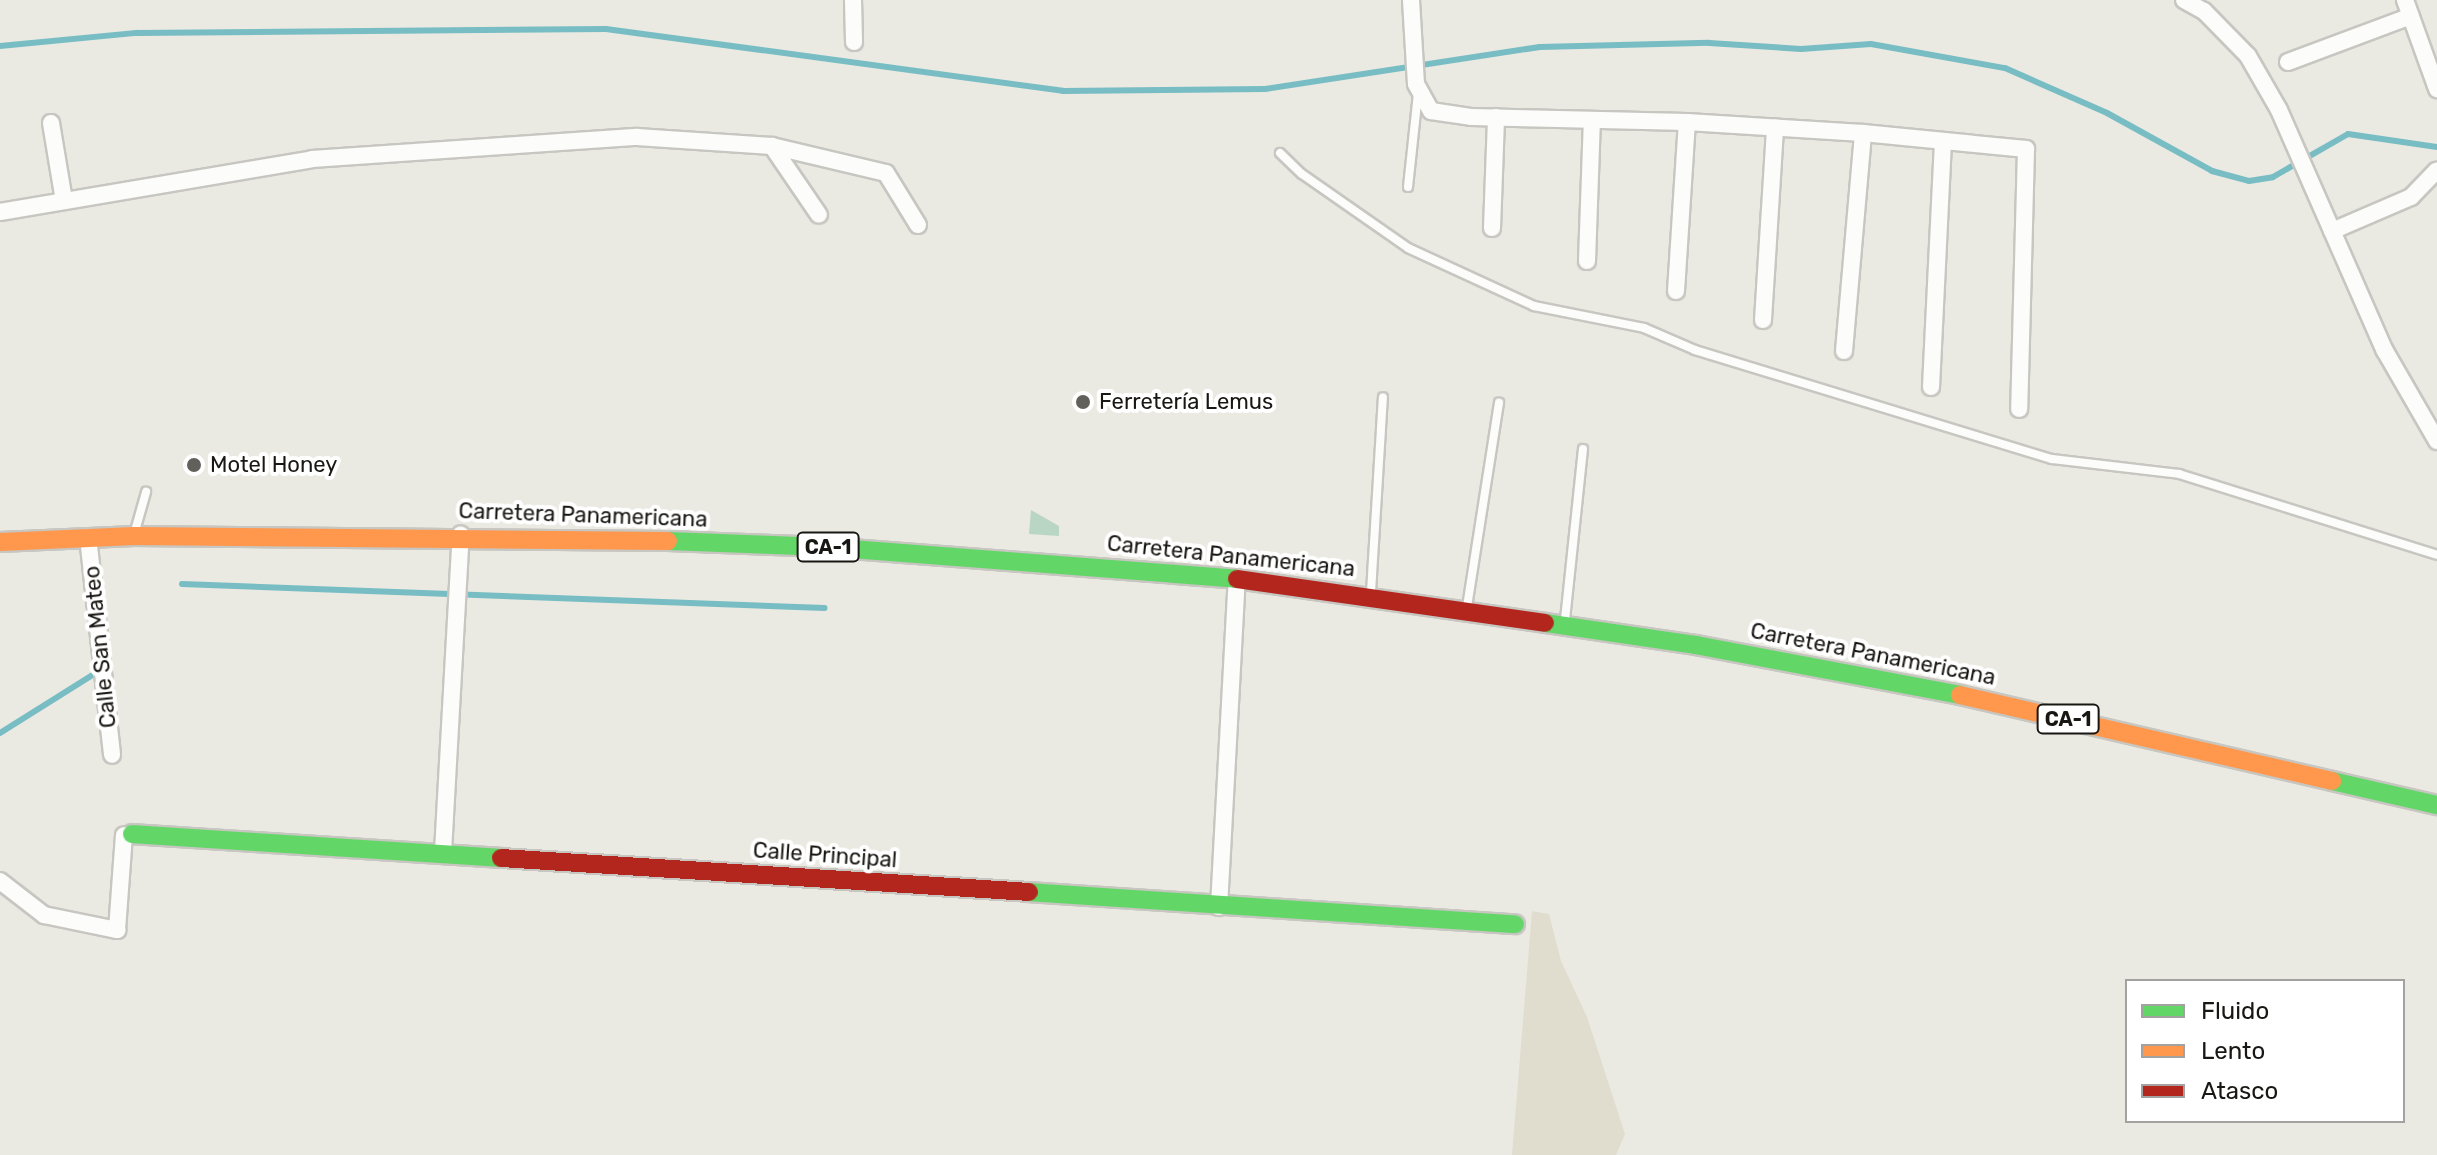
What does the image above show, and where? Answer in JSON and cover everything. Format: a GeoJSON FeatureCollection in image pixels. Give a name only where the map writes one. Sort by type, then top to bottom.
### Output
{"type":"FeatureCollection","features":[{"type":"Feature","properties":{"kind":"main road","name":"Carretera Panamericana"},"geometry":{"type":"LineString","coordinates":[[0,542],[134,536],[461,535],[825,547],[1237,579],[1371,594],[1909,683],[2437,805]]}},
{"type":"Feature","properties":{"kind":"main road","name":"Calle Principal"},"geometry":{"type":"LineString","coordinates":[[128,835],[443,852],[1219,907],[1515,924]]}},
{"type":"Feature","properties":{"kind":"street"},"geometry":{"type":"LineString","coordinates":[[853,0],[854,42]]}},
{"type":"Feature","properties":{"kind":"street"},"geometry":{"type":"LineString","coordinates":[[1411,0],[1418,87],[1431,111],[1496,117],[1775,127],[2026,149],[2019,409]]}},
{"type":"Feature","properties":{"kind":"street"},"geometry":{"type":"LineString","coordinates":[[2184,0],[2204,11],[2248,56],[2295,148],[2385,351],[2437,441]]}},
{"type":"Feature","properties":{"kind":"street"},"geometry":{"type":"LineString","coordinates":[[2288,62],[2408,8],[2434,68],[2437,89]]}},
{"type":"Feature","properties":{"kind":"street"},"geometry":{"type":"LineString","coordinates":[[1492,228],[1496,117]]}},
{"type":"Feature","properties":{"kind":"street"},"geometry":{"type":"LineString","coordinates":[[1587,261],[1592,120]]}},
{"type":"Feature","properties":{"kind":"street"},"geometry":{"type":"LineString","coordinates":[[1676,291],[1687,122]]}},
{"type":"Feature","properties":{"kind":"street"},"geometry":{"type":"LineString","coordinates":[[51,123],[64,201]]}},
{"type":"Feature","properties":{"kind":"street"},"geometry":{"type":"LineString","coordinates":[[1763,320],[1775,127]]}},
{"type":"Feature","properties":{"kind":"street"},"geometry":{"type":"LineString","coordinates":[[1844,351],[1863,133]]}},
{"type":"Feature","properties":{"kind":"street"},"geometry":{"type":"LineString","coordinates":[[0,212],[312,159],[447,147],[637,137],[772,146],[886,173],[918,225]]}},
{"type":"Feature","properties":{"kind":"street"},"geometry":{"type":"LineString","coordinates":[[1931,387],[1943,141]]}},
{"type":"Feature","properties":{"kind":"street"},"geometry":{"type":"LineString","coordinates":[[772,146],[819,215]]}},
{"type":"Feature","properties":{"kind":"street"},"geometry":{"type":"LineString","coordinates":[[2332,231],[2411,197],[2437,170]]}},
{"type":"Feature","properties":{"kind":"street"},"geometry":{"type":"LineString","coordinates":[[443,852],[461,535]]}},
{"type":"Feature","properties":{"kind":"street","name":"Calle San Mateo"},"geometry":{"type":"LineString","coordinates":[[88,537],[112,755]]}},
{"type":"Feature","properties":{"kind":"street"},"geometry":{"type":"LineString","coordinates":[[1219,907],[1237,579]]}},
{"type":"Feature","properties":{"kind":"street"},"geometry":{"type":"LineString","coordinates":[[0,881],[44,915],[117,930],[128,835]]}},
{"type":"Feature","properties":{"kind":"lane"},"geometry":{"type":"LineString","coordinates":[[1408,187],[1418,87]]}},
{"type":"Feature","properties":{"kind":"lane"},"geometry":{"type":"LineString","coordinates":[[1280,153],[1302,174],[1408,248],[1534,306],[1644,328],[1695,350],[2052,459],[2179,474],[2437,555]]}},
{"type":"Feature","properties":{"kind":"lane"},"geometry":{"type":"LineString","coordinates":[[1371,594],[1383,397]]}},
{"type":"Feature","properties":{"kind":"lane"},"geometry":{"type":"LineString","coordinates":[[1467,609],[1499,402]]}},
{"type":"Feature","properties":{"kind":"lane"},"geometry":{"type":"LineString","coordinates":[[1565,626],[1583,449]]}},
{"type":"Feature","properties":{"kind":"lane"},"geometry":{"type":"LineString","coordinates":[[134,536],[146,492]]}},
{"type":"Feature","properties":{"kind":"shaded area"},"geometry":{"type":"Polygon","coordinates":[[[1532,911],[1549,914],[1561,961],[1587,1017],[1625,1134],[1616,1155],[1512,1155],[1532,911]]]}},
{"type":"Feature","properties":{"kind":"green space"},"geometry":{"type":"Polygon","coordinates":[[[1031,510],[1059,526],[1059,536],[1029,534],[1031,510]]]}},
{"type":"Feature","properties":{"kind":"waterway"},"geometry":{"type":"LineString","coordinates":[[0,46],[136,33],[606,29],[1063,91],[1265,89],[1540,47],[1709,43],[1801,49],[1871,44],[2005,68],[2107,113],[2212,171],[2249,181],[2273,177],[2348,134],[2437,147]]}},
{"type":"Feature","properties":{"kind":"waterway"},"geometry":{"type":"LineString","coordinates":[[182,584],[825,608]]}},
{"type":"Feature","properties":{"kind":"waterway"},"geometry":{"type":"LineString","coordinates":[[0,733],[102,669]]}},
{"type":"Feature","properties":{"kind":"traffic: fast"},"geometry":{"type":"LineString","coordinates":[[668,541],[825,547],[1237,579]]}},
{"type":"Feature","properties":{"kind":"traffic: fast"},"geometry":{"type":"LineString","coordinates":[[1545,623],[1696,645],[1960,695]]}},
{"type":"Feature","properties":{"kind":"traffic: fast"},"geometry":{"type":"LineString","coordinates":[[2332,781],[2437,805]]}},
{"type":"Feature","properties":{"kind":"traffic: fast"},"geometry":{"type":"LineString","coordinates":[[132,834],[501,858]]}},
{"type":"Feature","properties":{"kind":"traffic: fast"},"geometry":{"type":"LineString","coordinates":[[1029,892],[1515,924]]}},
{"type":"Feature","properties":{"kind":"traffic: slow"},"geometry":{"type":"LineString","coordinates":[[0,542],[134,536],[668,541]]}},
{"type":"Feature","properties":{"kind":"traffic: slow"},"geometry":{"type":"LineString","coordinates":[[1960,695],[2332,781]]}},
{"type":"Feature","properties":{"kind":"traffic: jam"},"geometry":{"type":"LineString","coordinates":[[1237,579],[1545,623]]}},
{"type":"Feature","properties":{"kind":"traffic: jam"},"geometry":{"type":"LineString","coordinates":[[501,858],[1029,892]]}},
{"type":"Feature","properties":{"kind":"place","name":"Ferretería Lemus"},"geometry":{"type":"Point","coordinates":[1083,402]}},
{"type":"Feature","properties":{"kind":"place","name":"Motel Honey"},"geometry":{"type":"Point","coordinates":[194,465]}}]}
